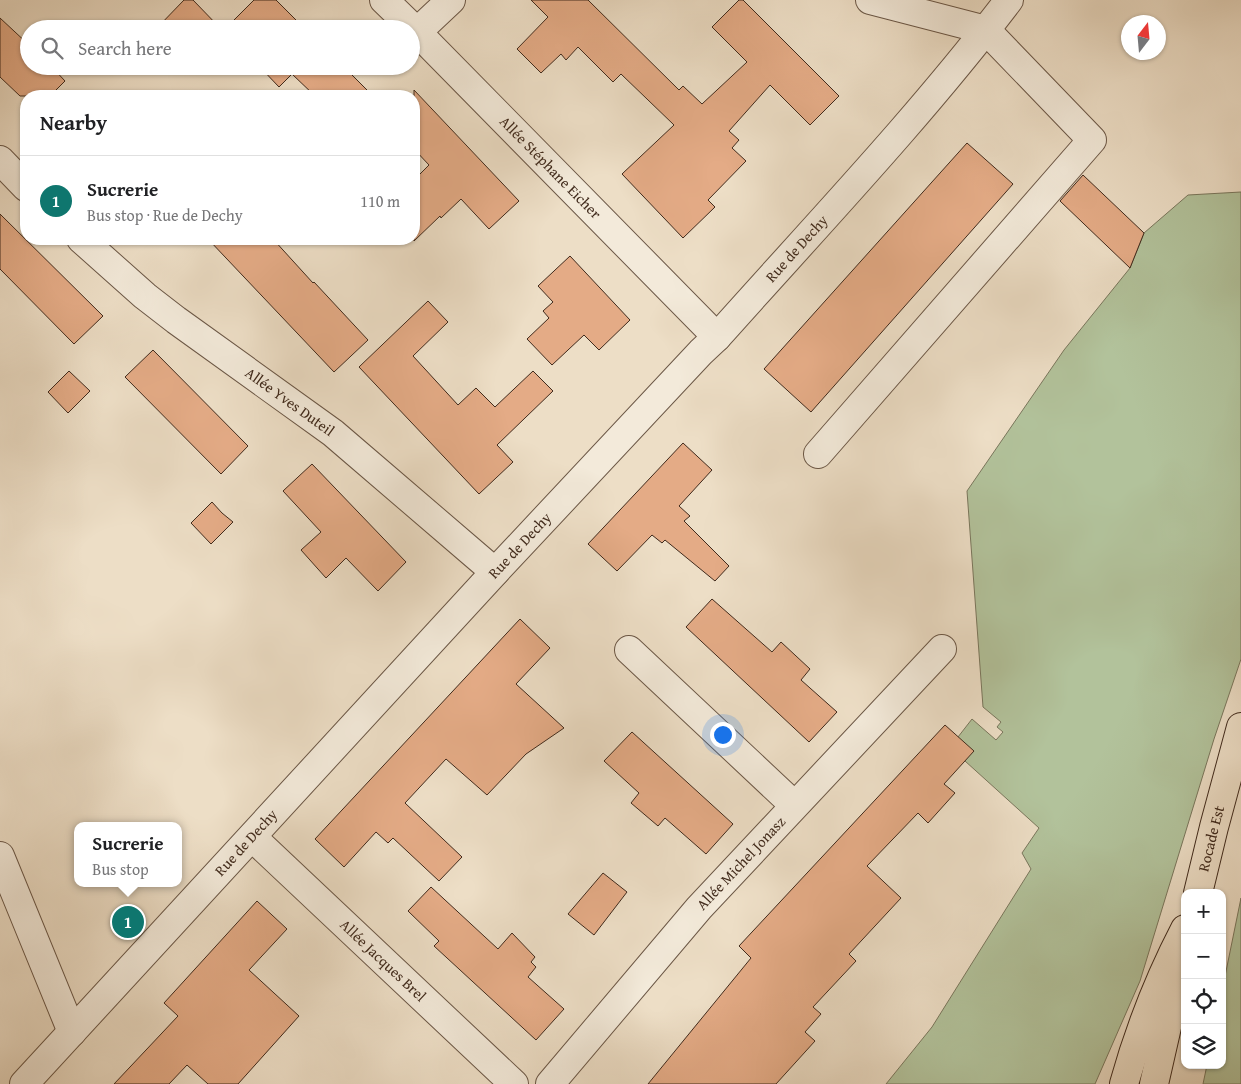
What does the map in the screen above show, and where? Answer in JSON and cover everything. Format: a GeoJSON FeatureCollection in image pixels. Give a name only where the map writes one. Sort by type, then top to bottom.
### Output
{"type":"FeatureCollection","features":[{"type":"Feature","properties":{"kind":"highway","name":"Rocade Est"},"geometry":{"type":"LineString","coordinates":[[1199,889],[1241,727]]}},
{"type":"Feature","properties":{"kind":"highway"},"geometry":{"type":"LineString","coordinates":[[1124,1084],[1143,1022],[1166,967],[1182,934]]}},
{"type":"Feature","properties":{"kind":"highway"},"geometry":{"type":"LineString","coordinates":[[1154,1084],[1181,967]]}},
{"type":"Feature","properties":{"kind":"street","name":"Allée Stéphane Eicher"},"geometry":{"type":"LineString","coordinates":[[384,0],[405,20]]}},
{"type":"Feature","properties":{"kind":"street"},"geometry":{"type":"LineString","coordinates":[[420,29],[451,0]]}},
{"type":"Feature","properties":{"kind":"street"},"geometry":{"type":"LineString","coordinates":[[818,454],[1092,140],[986,30],[870,0]]}},
{"type":"Feature","properties":{"kind":"street","name":"Rue de Dechy"},"geometry":{"type":"LineString","coordinates":[[24,1084],[494,572],[717,337],[886,149],[1009,0]]}},
{"type":"Feature","properties":{"kind":"street","name":"Allée Stéphane Eicher"},"geometry":{"type":"LineString","coordinates":[[420,35],[717,337]]}},
{"type":"Feature","properties":{"kind":"street"},"geometry":{"type":"LineString","coordinates":[[0,160],[20,181]]}},
{"type":"Feature","properties":{"kind":"street","name":"Allée Yves Duteil"},"geometry":{"type":"LineString","coordinates":[[88,245],[145,296],[176,320],[333,433],[494,572]]}},
{"type":"Feature","properties":{"kind":"street","name":"Allée Michel Jonasz"},"geometry":{"type":"LineString","coordinates":[[550,1084],[699,908],[942,649]]}},
{"type":"Feature","properties":{"kind":"street"},"geometry":{"type":"LineString","coordinates":[[629,650],[794,806]]}},
{"type":"Feature","properties":{"kind":"street","name":"Allée Jacques Brel"},"geometry":{"type":"LineString","coordinates":[[252,836],[514,1084]]}},
{"type":"Feature","properties":{"kind":"street"},"geometry":{"type":"LineString","coordinates":[[0,856],[72,1032]]}},
{"type":"Feature","properties":{"kind":"green space"},"geometry":{"type":"Polygon","coordinates":[[[1241,192],[1241,659],[1214,739],[1140,981],[1095,1084],[886,1084],[932,1027],[1031,869],[1022,853],[1039,828],[965,761],[958,737],[972,719],[996,740],[1003,732],[997,727],[1001,722],[983,707],[967,491],[1064,350],[1130,268],[1144,233],[1188,195],[1241,192]]]}},
{"type":"Feature","properties":{"kind":"green space"},"geometry":{"type":"Polygon","coordinates":[[[1241,898],[1241,1084],[1203,1084],[1206,1069],[1226,1069],[1226,971],[1241,898]]]}},
{"type":"Feature","properties":{"kind":"building"},"geometry":{"type":"Polygon","coordinates":[[[184,0],[193,0],[212,20],[165,20],[184,0]]]}},
{"type":"Feature","properties":{"kind":"building"},"geometry":{"type":"Polygon","coordinates":[[[254,0],[276,0],[296,20],[234,20],[254,0]]]}},
{"type":"Feature","properties":{"kind":"building"},"geometry":{"type":"Polygon","coordinates":[[[531,0],[588,0],[679,90],[683,86],[702,104],[747,62],[712,27],[739,0],[743,0],[839,96],[810,125],[770,85],[729,131],[739,140],[732,148],[746,161],[708,200],[715,207],[683,238],[622,174],[674,125],[621,74],[613,82],[578,47],[566,60],[561,54],[541,73],[517,49],[548,17],[531,0]]]}},
{"type":"Feature","properties":{"kind":"building"},"geometry":{"type":"Polygon","coordinates":[[[0,18],[20,37],[20,75],[59,75],[65,81],[56,90],[20,90],[20,96],[0,77],[0,18]]]}},
{"type":"Feature","properties":{"kind":"building"},"geometry":{"type":"Polygon","coordinates":[[[268,75],[291,75],[279,87],[268,75]]]}},
{"type":"Feature","properties":{"kind":"building"},"geometry":{"type":"Polygon","coordinates":[[[293,75],[352,75],[367,90],[309,90],[293,75]]]}},
{"type":"Feature","properties":{"kind":"building"},"geometry":{"type":"Polygon","coordinates":[[[420,96],[519,201],[489,229],[461,199],[420,235],[420,174],[429,165],[420,155],[420,96]]]}},
{"type":"Feature","properties":{"kind":"building"},"geometry":{"type":"Polygon","coordinates":[[[967,143],[1013,184],[811,412],[764,369],[967,143]]]}},
{"type":"Feature","properties":{"kind":"building"},"geometry":{"type":"Polygon","coordinates":[[[1083,175],[1144,233],[1130,268],[1060,201],[1083,175]]]}},
{"type":"Feature","properties":{"kind":"building"},"geometry":{"type":"Polygon","coordinates":[[[0,214],[20,234],[20,245],[31,245],[103,316],[74,344],[0,269],[0,214]]]}},
{"type":"Feature","properties":{"kind":"building"},"geometry":{"type":"Polygon","coordinates":[[[214,245],[278,245],[314,282],[368,340],[334,372],[214,245]]]}},
{"type":"Feature","properties":{"kind":"building"},"geometry":{"type":"Polygon","coordinates":[[[570,256],[630,320],[599,350],[584,335],[552,365],[527,339],[549,318],[543,311],[553,302],[538,286],[570,256]]]}},
{"type":"Feature","properties":{"kind":"building"},"geometry":{"type":"Polygon","coordinates":[[[428,301],[448,322],[413,356],[458,405],[476,388],[495,407],[533,371],[553,391],[497,445],[513,462],[479,494],[359,367],[428,301]]]}},
{"type":"Feature","properties":{"kind":"building"},"geometry":{"type":"Polygon","coordinates":[[[153,350],[248,446],[221,474],[125,377],[153,350]]]}},
{"type":"Feature","properties":{"kind":"building"},"geometry":{"type":"Polygon","coordinates":[[[69,371],[90,391],[68,413],[48,392],[69,371]]]}},
{"type":"Feature","properties":{"kind":"building"},"geometry":{"type":"Polygon","coordinates":[[[683,443],[712,470],[679,506],[690,516],[684,521],[729,566],[715,581],[665,540],[662,543],[652,535],[617,571],[588,544],[683,443]]]}},
{"type":"Feature","properties":{"kind":"building"},"geometry":{"type":"Polygon","coordinates":[[[312,464],[406,562],[378,591],[346,558],[326,578],[301,550],[321,532],[283,491],[312,464]]]}},
{"type":"Feature","properties":{"kind":"building"},"geometry":{"type":"Polygon","coordinates":[[[212,502],[233,522],[211,544],[191,523],[212,502]]]}},
{"type":"Feature","properties":{"kind":"building"},"geometry":{"type":"Polygon","coordinates":[[[712,599],[772,652],[781,642],[810,669],[801,680],[837,712],[809,742],[686,627],[712,599]]]}},
{"type":"Feature","properties":{"kind":"building"},"geometry":{"type":"Polygon","coordinates":[[[520,619],[550,648],[516,684],[564,728],[526,754],[487,795],[446,759],[405,803],[462,857],[439,881],[393,838],[388,843],[376,832],[344,867],[315,839],[520,619]]]}},
{"type":"Feature","properties":{"kind":"building"},"geometry":{"type":"Polygon","coordinates":[[[945,725],[974,751],[944,784],[955,793],[928,823],[918,813],[867,866],[901,898],[849,954],[856,961],[813,1007],[821,1014],[805,1032],[815,1041],[776,1084],[648,1084],[751,958],[739,946],[945,725]]]}},
{"type":"Feature","properties":{"kind":"building"},"geometry":{"type":"Polygon","coordinates":[[[632,732],[733,824],[706,854],[665,818],[658,826],[631,803],[639,793],[604,761],[632,732]]]}},
{"type":"Feature","properties":{"kind":"building"},"geometry":{"type":"Polygon","coordinates":[[[603,873],[627,892],[594,935],[568,914],[603,873]]]}},
{"type":"Feature","properties":{"kind":"building"},"geometry":{"type":"Polygon","coordinates":[[[431,887],[498,949],[512,933],[535,957],[531,962],[536,967],[528,977],[564,1009],[536,1040],[434,946],[439,941],[408,911],[431,887]]]}},
{"type":"Feature","properties":{"kind":"building"},"geometry":{"type":"Polygon","coordinates":[[[257,901],[287,929],[249,970],[299,1016],[238,1084],[208,1084],[187,1065],[169,1084],[114,1084],[178,1016],[164,1003],[257,901]]]}},
{"type":"Feature","properties":{"kind":"place","name":"Sucrerie"},"geometry":{"type":"Point","coordinates":[128,922]}}]}
